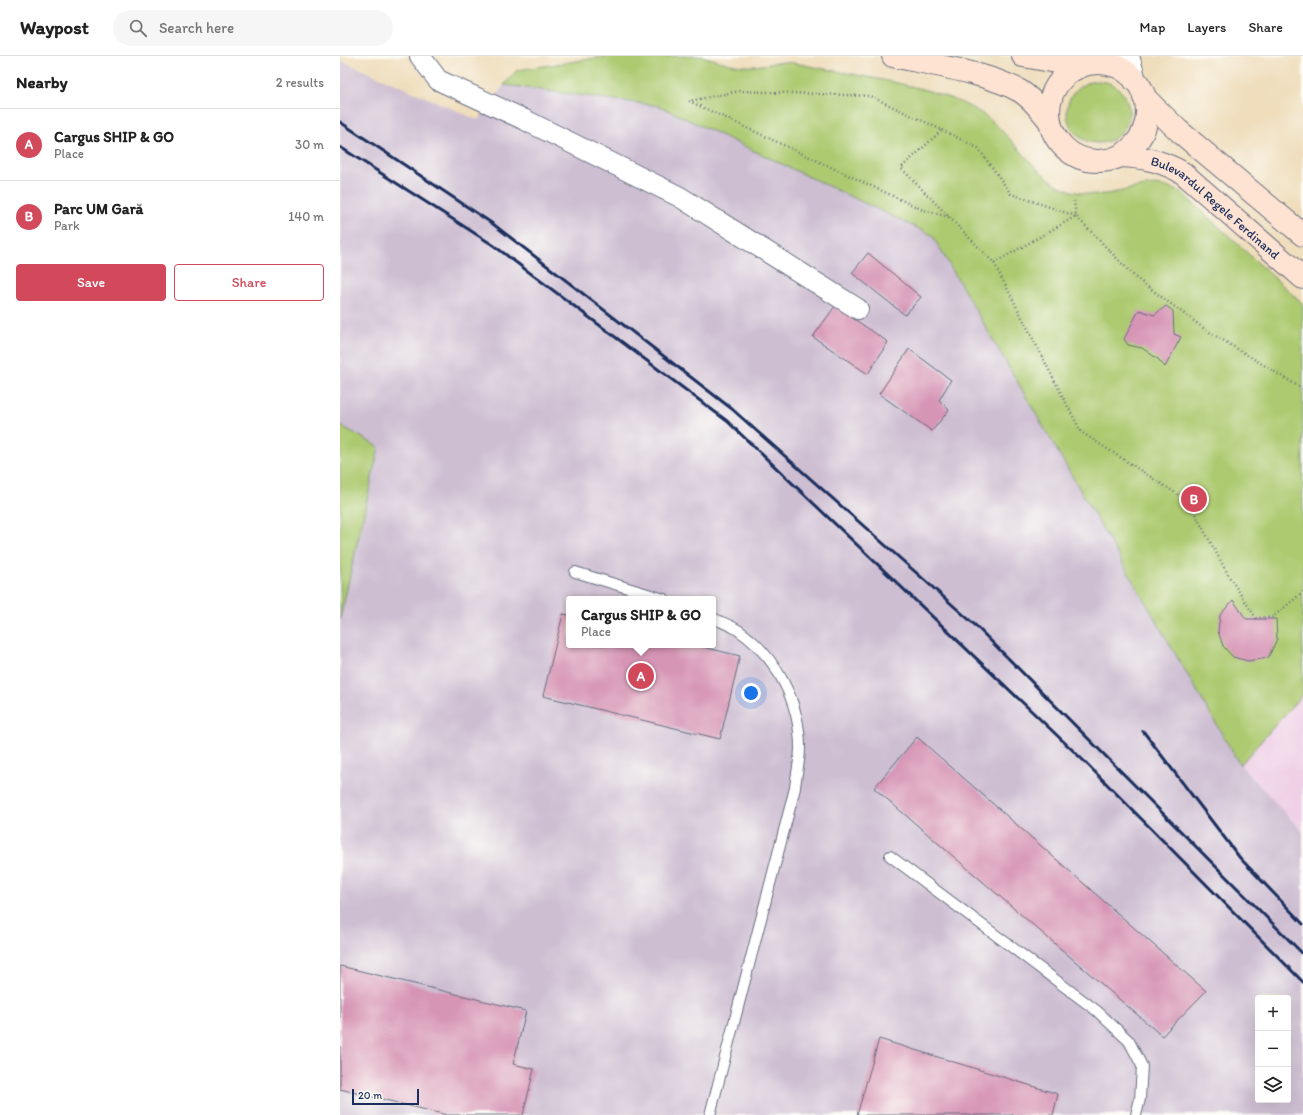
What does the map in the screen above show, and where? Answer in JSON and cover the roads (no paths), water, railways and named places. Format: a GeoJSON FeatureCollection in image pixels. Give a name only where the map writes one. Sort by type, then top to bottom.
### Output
{"type":"FeatureCollection","features":[{"type":"Feature","properties":{"kind":"main road"},"geometry":{"type":"LineString","coordinates":[[893,56],[1003,83],[1020,91],[1033,102],[1050,121]]}},
{"type":"Feature","properties":{"kind":"main road"},"geometry":{"type":"LineString","coordinates":[[1023,56],[1057,62],[1112,65],[1128,74],[1179,131],[1303,235]]}},
{"type":"Feature","properties":{"kind":"main road"},"geometry":{"type":"LineString","coordinates":[[1079,64],[1060,81],[1051,97],[1049,109],[1050,121],[1054,134],[1061,144],[1071,153],[1082,159],[1095,161],[1108,160],[1120,156],[1131,148],[1143,131],[1147,111],[1140,89]]}},
{"type":"Feature","properties":{"kind":"main road","name":"Bulevardul Regele Ferdinand"},"geometry":{"type":"LineString","coordinates":[[1120,156],[1152,159],[1165,163],[1183,173],[1303,278]]}},
{"type":"Feature","properties":{"kind":"street"},"geometry":{"type":"LineString","coordinates":[[420,56],[438,80],[523,119],[680,197],[858,309]]}},
{"type":"Feature","properties":{"kind":"street"},"geometry":{"type":"LineString","coordinates":[[1128,56],[1140,89]]}},
{"type":"Feature","properties":{"kind":"lane"},"geometry":{"type":"LineString","coordinates":[[574,572],[654,596]]}},
{"type":"Feature","properties":{"kind":"lane"},"geometry":{"type":"LineString","coordinates":[[710,1115],[793,795],[800,748],[794,705],[780,674],[760,649],[738,630],[716,619]]}},
{"type":"Feature","properties":{"kind":"lane"},"geometry":{"type":"LineString","coordinates":[[890,856],[1096,1011],[1129,1041],[1142,1066],[1140,1098],[1136,1115]]}},
{"type":"Feature","properties":{"kind":"railway"},"geometry":{"type":"LineString","coordinates":[[340,122],[493,224],[732,409],[975,625],[1303,954]]}},
{"type":"Feature","properties":{"kind":"railway"},"geometry":{"type":"LineString","coordinates":[[340,147],[493,245],[727,421],[1085,762],[1303,982]]}},
{"type":"Feature","properties":{"kind":"railway"},"geometry":{"type":"LineString","coordinates":[[1143,731],[1240,858],[1303,924]]}},
{"type":"Feature","properties":{"kind":"place","name":"Parc UM Gară"},"geometry":{"type":"Point","coordinates":[1194,499]}},
{"type":"Feature","properties":{"kind":"place","name":"Cargus SHIP & GO"},"geometry":{"type":"Point","coordinates":[641,676]}}]}
